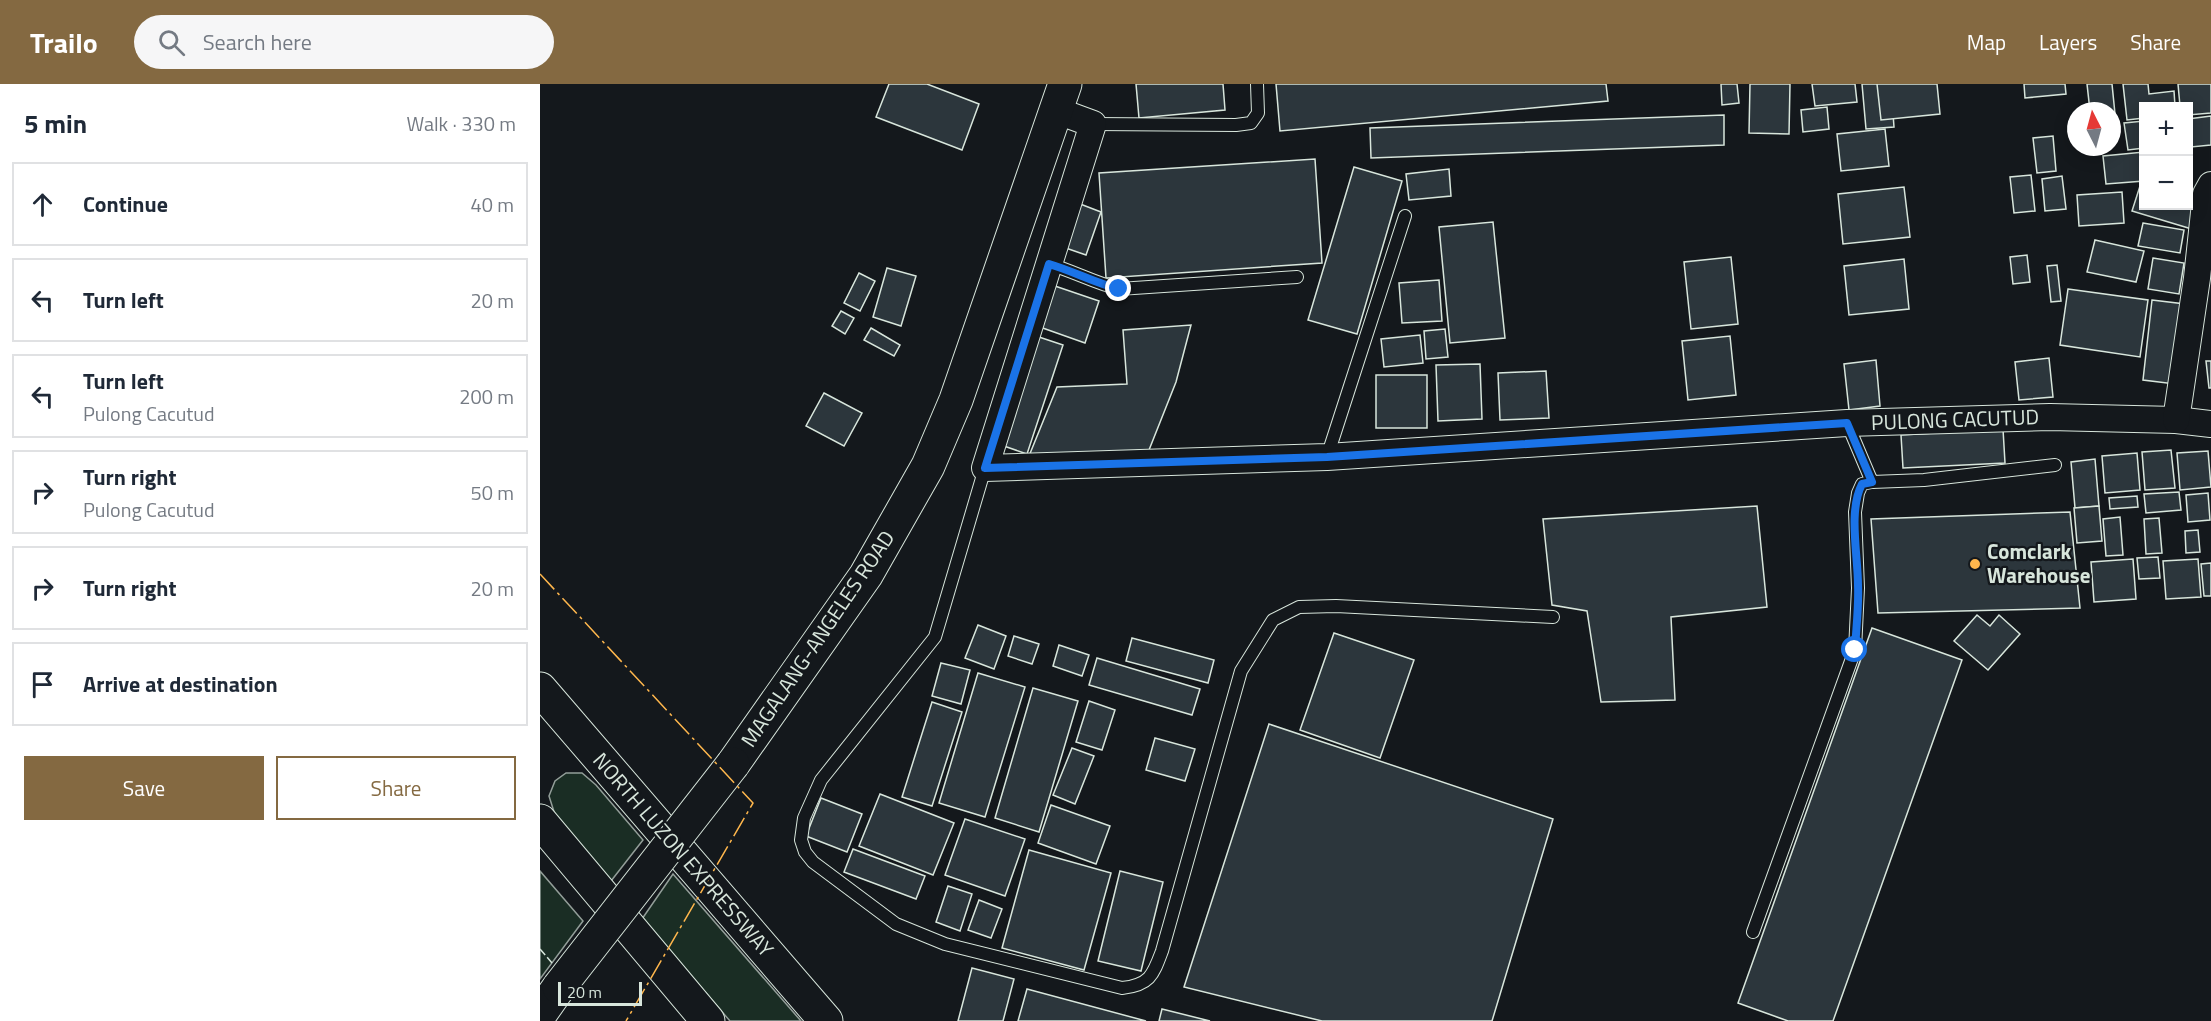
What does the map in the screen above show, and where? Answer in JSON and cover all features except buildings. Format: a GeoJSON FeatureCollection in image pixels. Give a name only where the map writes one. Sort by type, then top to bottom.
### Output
{"type":"FeatureCollection","features":[{"type":"Feature","properties":{"kind":"main road","name":"MAGALANG-ANGELES ROAD"},"geometry":{"type":"LineString","coordinates":[[540,1014],[734,764],[866,574],[928,466],[956,400],[1060,97]]}},
{"type":"Feature","properties":{"kind":"main road","name":"NORTH LUZON EXPRESSWAY"},"geometry":{"type":"LineString","coordinates":[[540,689],[826,1021]]}},
{"type":"Feature","properties":{"kind":"main road"},"geometry":{"type":"LineString","coordinates":[[540,821],[708,1021]]}},
{"type":"Feature","properties":{"kind":"street"},"geometry":{"type":"LineString","coordinates":[[985,468],[1093,124],[1060,97]]}},
{"type":"Feature","properties":{"kind":"street"},"geometry":{"type":"LineString","coordinates":[[2176,420],[2197,278],[2206,194],[2211,185]]}},
{"type":"Feature","properties":{"kind":"street","name":"PULONG CACUTUD"},"geometry":{"type":"LineString","coordinates":[[985,468],[1327,457],[1847,423],[2050,417],[2176,420],[2211,424]]}},
{"type":"Feature","properties":{"kind":"lane"},"geometry":{"type":"LineString","coordinates":[[1093,124],[1236,125],[1251,123],[1258,113],[1257,84]]}},
{"type":"Feature","properties":{"kind":"lane"},"geometry":{"type":"LineString","coordinates":[[1327,457],[1405,216]]}},
{"type":"Feature","properties":{"kind":"lane"},"geometry":{"type":"LineString","coordinates":[[1049,264],[1119,289],[1297,277]]}},
{"type":"Feature","properties":{"kind":"lane"},"geometry":{"type":"LineString","coordinates":[[1847,423],[1872,482]]}},
{"type":"Feature","properties":{"kind":"lane"},"geometry":{"type":"LineString","coordinates":[[1753,932],[1855,650],[1858,588],[1855,512],[1862,484],[1924,480],[2055,465]]}},
{"type":"Feature","properties":{"kind":"lane"},"geometry":{"type":"LineString","coordinates":[[985,468],[934,637],[821,780],[804,818],[801,840],[805,852],[813,862],[896,924],[945,944],[1122,988],[1139,986],[1154,972],[1162,951],[1241,671],[1273,620],[1299,606],[1553,616]]}},
{"type":"Feature","properties":{"kind":"green space"},"geometry":{"type":"Polygon","coordinates":[[[566,773],[582,773],[596,785],[643,840],[611,881],[556,818],[549,796],[555,781],[566,773]]]}},
{"type":"Feature","properties":{"kind":"green space"},"geometry":{"type":"Polygon","coordinates":[[[540,871],[583,921],[540,979],[540,871]]]}},
{"type":"Feature","properties":{"kind":"green space"},"geometry":{"type":"Polygon","coordinates":[[[673,874],[801,1021],[730,1021],[642,919],[673,874]]]}},
{"type":"Feature","properties":{"kind":"fence"},"geometry":{"type":"LineString","coordinates":[[540,949],[552,963]]}},
{"type":"Feature","properties":{"kind":"power"},"geometry":{"type":"LineString","coordinates":[[540,574],[753,803],[626,1021]]}},
{"type":"Feature","properties":{"kind":"place","name":"Comclark Warehouse"},"geometry":{"type":"Point","coordinates":[1975,564]}},
{"type":"Feature","properties":{"kind":"route"},"geometry":{"type":"LineString","coordinates":[[1119,289],[1049,264],[985,468],[1327,457],[1847,423],[1872,482],[1862,484],[1855,512],[1858,588],[1855,650]]}}]}
